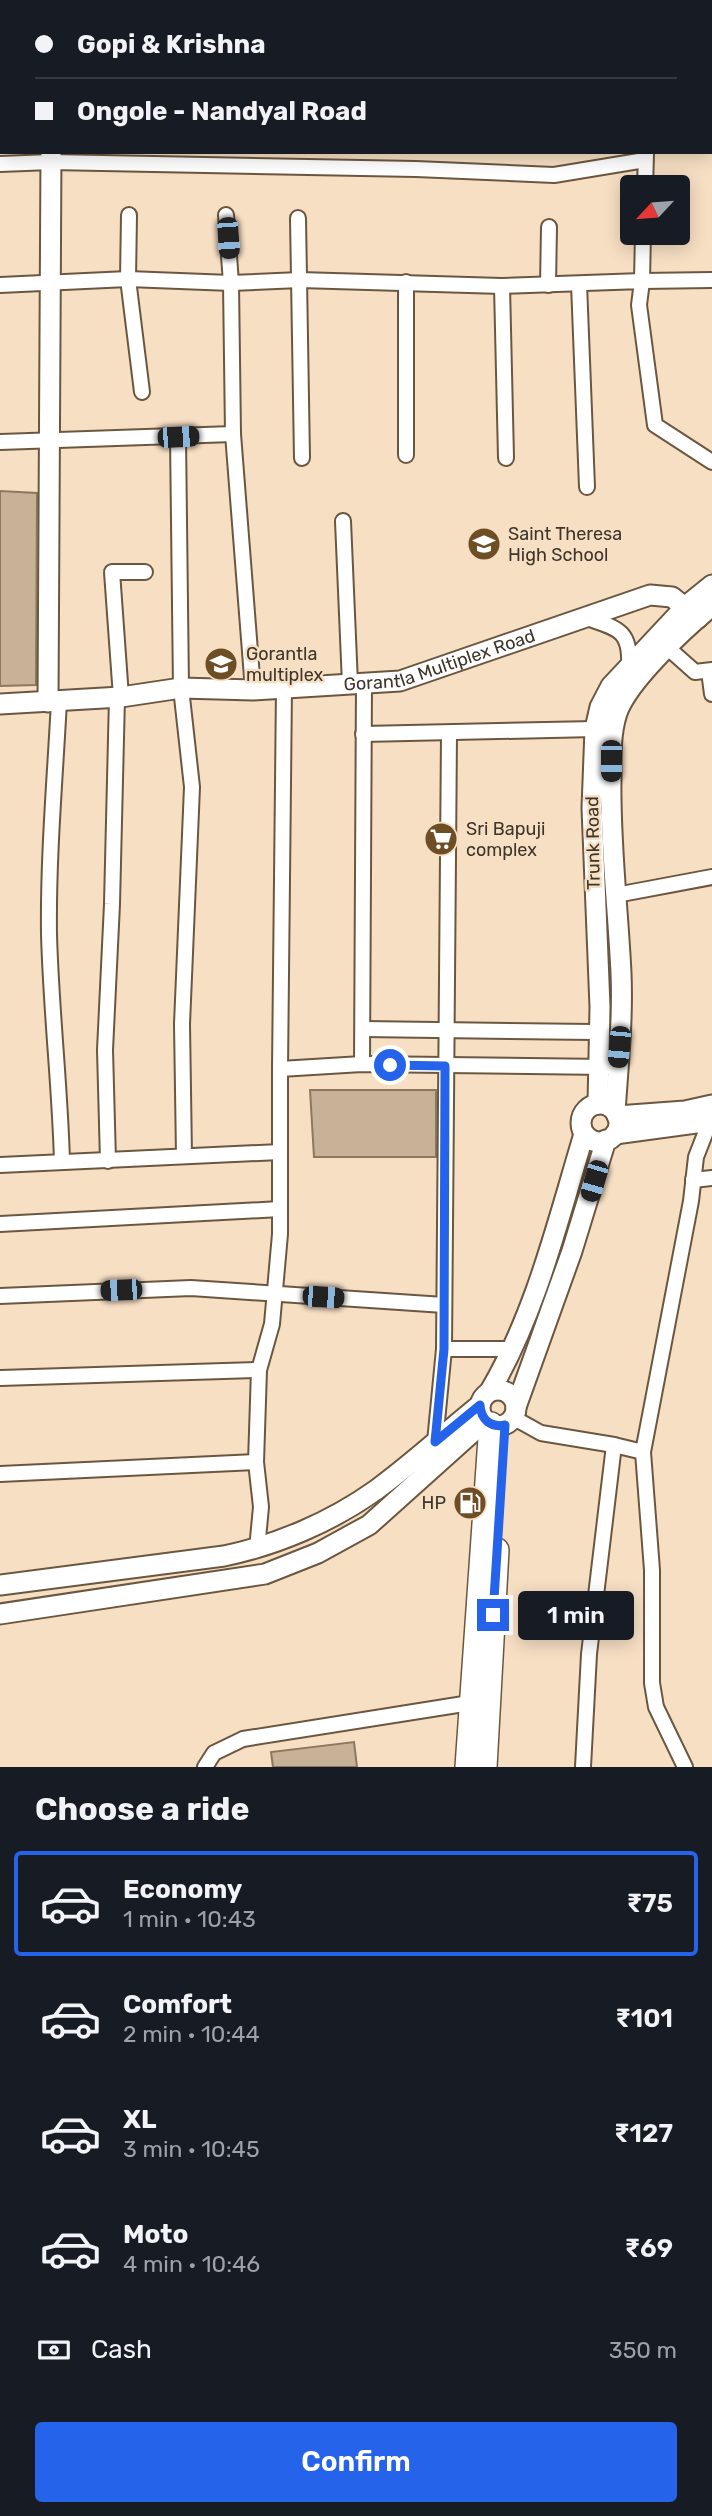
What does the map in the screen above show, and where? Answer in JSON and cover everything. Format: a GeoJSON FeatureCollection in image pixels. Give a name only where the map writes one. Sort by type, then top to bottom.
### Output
{"type":"FeatureCollection","features":[{"type":"Feature","properties":{"kind":"main road"},"geometry":{"type":"LineString","coordinates":[[51,157],[49,440],[54,701]]}},
{"type":"Feature","properties":{"kind":"main road","name":"Trunk Road"},"geometry":{"type":"LineString","coordinates":[[608,1067],[621,1028],[621,974],[610,806],[613,731],[625,696],[699,610],[712,585]]}},
{"type":"Feature","properties":{"kind":"main road","name":"Gorantla Multiplex Road"},"geometry":{"type":"LineString","coordinates":[[0,704],[119,697],[181,688],[253,690],[400,681],[656,594],[672,597],[699,610]]}},
{"type":"Feature","properties":{"kind":"main road","name":"Trunk Road"},"geometry":{"type":"LineString","coordinates":[[610,1121],[608,1067],[600,1007],[592,808],[595,729],[600,707],[611,686],[629,666],[699,610]]}},
{"type":"Feature","properties":{"kind":"main road"},"geometry":{"type":"LineString","coordinates":[[610,1121],[589,1107],[582,1115],[581,1125],[584,1134],[590,1139],[610,1121],[711,1113]]}},
{"type":"Feature","properties":{"kind":"main road"},"geometry":{"type":"LineString","coordinates":[[485,1767],[497,1413],[572,1251],[610,1121]]}},
{"type":"Feature","properties":{"kind":"main road"},"geometry":{"type":"LineString","coordinates":[[467,1767],[470,1703],[497,1413],[511,1349],[552,1242],[584,1134]]}},
{"type":"Feature","properties":{"kind":"main road"},"geometry":{"type":"LineString","coordinates":[[0,1585],[224,1556],[257,1549],[341,1512],[374,1492],[435,1442],[497,1413]]}},
{"type":"Feature","properties":{"kind":"main road"},"geometry":{"type":"LineString","coordinates":[[0,1614],[265,1574],[318,1553],[369,1525],[497,1413]]}},
{"type":"Feature","properties":{"kind":"street"},"geometry":{"type":"LineString","coordinates":[[0,164],[51,157],[554,175],[646,156],[645,175]]}},
{"type":"Feature","properties":{"kind":"street"},"geometry":{"type":"LineString","coordinates":[[129,215],[128,279],[142,392]]}},
{"type":"Feature","properties":{"kind":"street"},"geometry":{"type":"LineString","coordinates":[[226,215],[231,283],[233,434],[253,690]]}},
{"type":"Feature","properties":{"kind":"street"},"geometry":{"type":"LineString","coordinates":[[298,218],[302,457]]}},
{"type":"Feature","properties":{"kind":"street"},"geometry":{"type":"LineString","coordinates":[[548,285],[549,227]]}},
{"type":"Feature","properties":{"kind":"street"},"geometry":{"type":"LineString","coordinates":[[643,245],[639,305],[655,425],[712,462]]}},
{"type":"Feature","properties":{"kind":"street"},"geometry":{"type":"LineString","coordinates":[[0,285],[128,279],[231,283],[300,280],[502,286],[712,280]]}},
{"type":"Feature","properties":{"kind":"street"},"geometry":{"type":"LineString","coordinates":[[406,282],[407,454]]}},
{"type":"Feature","properties":{"kind":"street"},"geometry":{"type":"LineString","coordinates":[[579,284],[587,487]]}},
{"type":"Feature","properties":{"kind":"street"},"geometry":{"type":"LineString","coordinates":[[502,286],[506,458]]}},
{"type":"Feature","properties":{"kind":"street"},"geometry":{"type":"LineString","coordinates":[[0,442],[233,434]]}},
{"type":"Feature","properties":{"kind":"street"},"geometry":{"type":"LineString","coordinates":[[178,437],[181,688],[192,787],[182,1024],[184,1156]]}},
{"type":"Feature","properties":{"kind":"street"},"geometry":{"type":"LineString","coordinates":[[342,521],[363,734],[362,1064]]}},
{"type":"Feature","properties":{"kind":"street"},"geometry":{"type":"LineString","coordinates":[[108,1161],[105,1050],[119,697],[112,572],[145,572]]}},
{"type":"Feature","properties":{"kind":"street"},"geometry":{"type":"LineString","coordinates":[[584,617],[624,634],[630,645],[629,666]]}},
{"type":"Feature","properties":{"kind":"street"},"geometry":{"type":"LineString","coordinates":[[668,648],[695,672],[710,670],[712,694]]}},
{"type":"Feature","properties":{"kind":"street"},"geometry":{"type":"LineString","coordinates":[[257,1549],[261,1507],[256,1462],[259,1370],[272,1324],[280,1209],[284,688]]}},
{"type":"Feature","properties":{"kind":"street"},"geometry":{"type":"LineString","coordinates":[[54,701],[49,933],[53,1019],[60,1087],[62,1162]]}},
{"type":"Feature","properties":{"kind":"street"},"geometry":{"type":"LineString","coordinates":[[363,734],[595,729]]}},
{"type":"Feature","properties":{"kind":"street"},"geometry":{"type":"LineString","coordinates":[[435,1442],[444,1349],[449,734]]}},
{"type":"Feature","properties":{"kind":"street"},"geometry":{"type":"LineString","coordinates":[[615,895],[712,877]]}},
{"type":"Feature","properties":{"kind":"street"},"geometry":{"type":"LineString","coordinates":[[363,1029],[593,1032]]}},
{"type":"Feature","properties":{"kind":"street"},"geometry":{"type":"LineString","coordinates":[[279,1069],[362,1064],[608,1067]]}},
{"type":"Feature","properties":{"kind":"street"},"geometry":{"type":"LineString","coordinates":[[685,1767],[656,1707],[652,1684],[652,1570],[643,1452],[696,1157],[711,1113]]}},
{"type":"Feature","properties":{"kind":"street"},"geometry":{"type":"LineString","coordinates":[[0,1165],[280,1152]]}},
{"type":"Feature","properties":{"kind":"street"},"geometry":{"type":"LineString","coordinates":[[694,1180],[712,1178]]}},
{"type":"Feature","properties":{"kind":"street"},"geometry":{"type":"LineString","coordinates":[[0,1224],[280,1209]]}},
{"type":"Feature","properties":{"kind":"street"},"geometry":{"type":"LineString","coordinates":[[0,1296],[191,1288],[444,1305]]}},
{"type":"Feature","properties":{"kind":"street"},"geometry":{"type":"LineString","coordinates":[[444,1349],[511,1349]]}},
{"type":"Feature","properties":{"kind":"street"},"geometry":{"type":"LineString","coordinates":[[0,1378],[259,1370]]}},
{"type":"Feature","properties":{"kind":"street"},"geometry":{"type":"LineString","coordinates":[[497,1413],[541,1433],[643,1452]]}},
{"type":"Feature","properties":{"kind":"street"},"geometry":{"type":"LineString","coordinates":[[583,1767],[589,1654],[614,1445]]}},
{"type":"Feature","properties":{"kind":"street"},"geometry":{"type":"LineString","coordinates":[[0,1474],[256,1462]]}},
{"type":"Feature","properties":{"kind":"street"},"geometry":{"type":"LineString","coordinates":[[205,1767],[214,1753],[243,1739],[470,1703]]}},
{"type":"Feature","properties":{"kind":"building"},"geometry":{"type":"Polygon","coordinates":[[[0,491],[37,493],[36,685],[0,686],[0,491]]]}},
{"type":"Feature","properties":{"kind":"building"},"geometry":{"type":"Polygon","coordinates":[[[310,1090],[436,1090],[436,1157],[314,1157],[310,1090]]]}},
{"type":"Feature","properties":{"kind":"building"},"geometry":{"type":"Polygon","coordinates":[[[354,1742],[357,1767],[273,1767],[271,1752],[354,1742]]]}},
{"type":"Feature","properties":{"kind":"place","name":"Saint Theresa High School"},"geometry":{"type":"Point","coordinates":[484,544]}},
{"type":"Feature","properties":{"kind":"place","name":"Gorantla multiplex"},"geometry":{"type":"Point","coordinates":[221,664]}},
{"type":"Feature","properties":{"kind":"place","name":"Sri Bapuji complex"},"geometry":{"type":"Point","coordinates":[441,839]}},
{"type":"Feature","properties":{"kind":"place","name":"HP"},"geometry":{"type":"Point","coordinates":[470,1503]}},
{"type":"Feature","properties":{"kind":"route"},"geometry":{"type":"LineString","coordinates":[[390,1065],[445,1066],[444,1349],[435,1442],[480,1405],[485,1421],[498,1426],[505,1425],[493,1615]]}}]}
